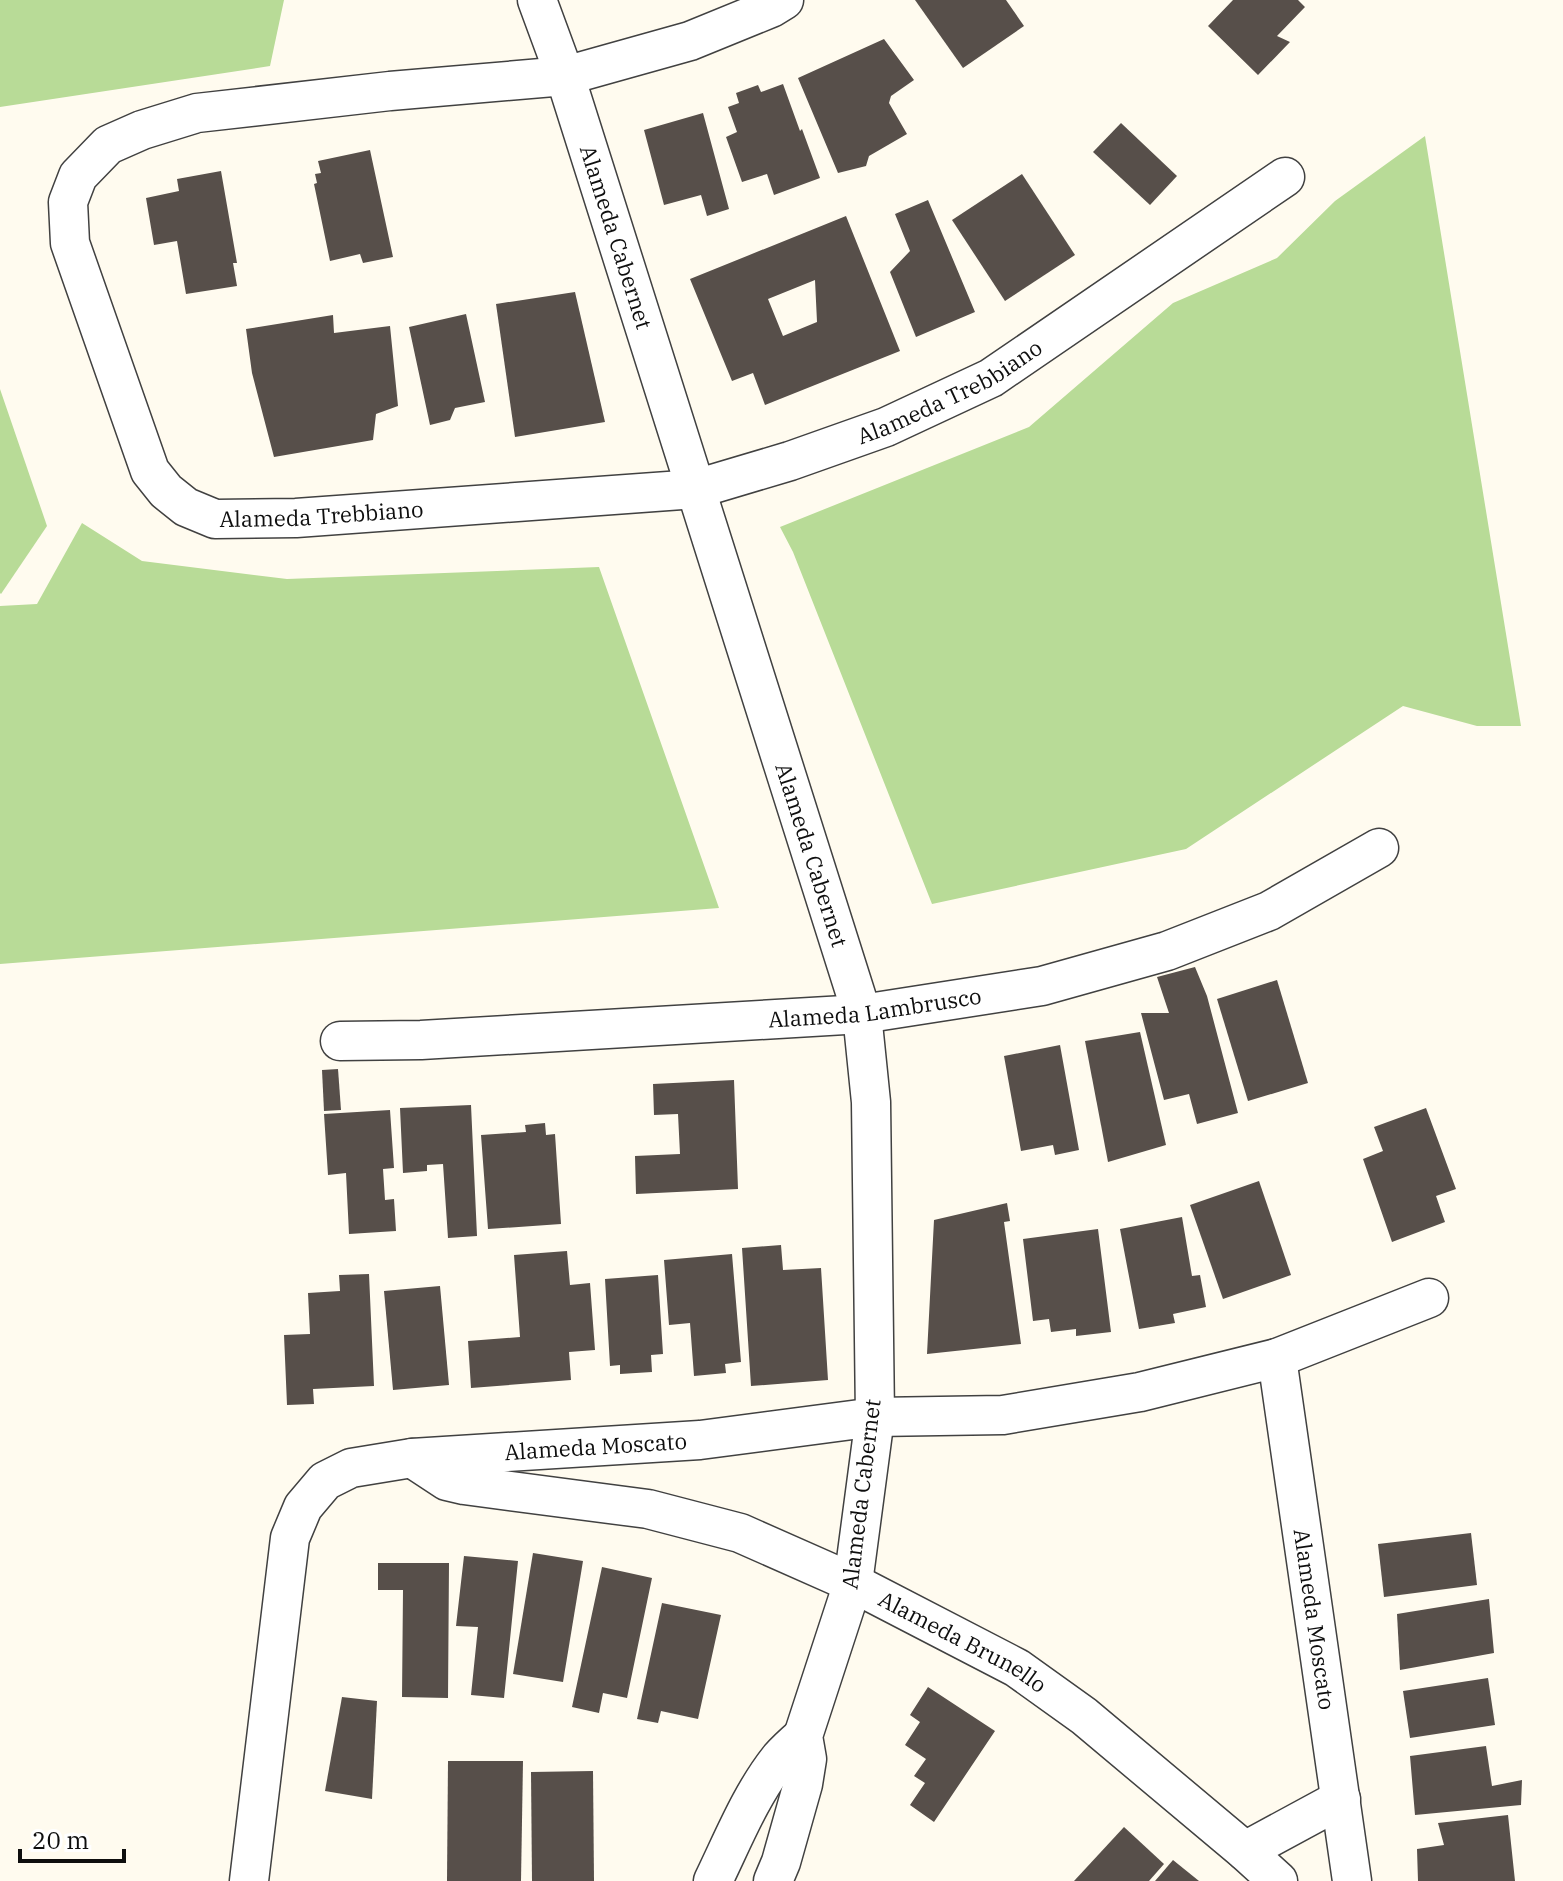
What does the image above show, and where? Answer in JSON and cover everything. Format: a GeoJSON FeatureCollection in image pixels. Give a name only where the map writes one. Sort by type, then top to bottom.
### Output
{"type":"FeatureCollection","features":[{"type":"Feature","properties":{"kind":"street","name":"Alameda Cabernet"},"geometry":{"type":"LineString","coordinates":[[537,0],[565,76],[862,1014],[871,1102],[875,1417],[853,1583],[803,1736]]}},
{"type":"Feature","properties":{"kind":"street","name":"Alameda Trebbiano"},"geometry":{"type":"LineString","coordinates":[[784,0],[690,41],[565,76],[390,91],[197,113],[142,130],[108,145],[78,176],[68,202],[70,243],[150,471],[166,491],[186,507],[215,519],[296,518],[696,489],[790,461],[886,427],[991,378],[1285,177]]}},
{"type":"Feature","properties":{"kind":"street","name":"Alameda Lambrusco"},"geometry":{"type":"LineString","coordinates":[[340,1041],[437,1039],[862,1014],[1042,986],[1167,951],[1269,911],[1379,848]]}},
{"type":"Feature","properties":{"kind":"street","name":"Alameda Moscato"},"geometry":{"type":"LineString","coordinates":[[249,1881],[290,1538],[303,1507],[325,1481],[351,1468],[412,1458],[700,1440],[875,1417],[1003,1415],[1140,1392],[1277,1358],[1429,1298]]}},
{"type":"Feature","properties":{"kind":"street","name":"Alameda Moscato"},"geometry":{"type":"LineString","coordinates":[[1277,1358],[1352,1881]]}},
{"type":"Feature","properties":{"kind":"street","name":"Alameda Brunello"},"geometry":{"type":"LineString","coordinates":[[412,1458],[447,1481],[464,1485],[648,1509],[740,1533],[853,1583],[1017,1668],[1084,1716],[1278,1881]]}},
{"type":"Feature","properties":{"kind":"street"},"geometry":{"type":"LineString","coordinates":[[713,1881],[769,1775],[781,1757],[803,1736]]}},
{"type":"Feature","properties":{"kind":"street"},"geometry":{"type":"LineString","coordinates":[[773,1881],[803,1784],[807,1759],[803,1736]]}},
{"type":"Feature","properties":{"kind":"street"},"geometry":{"type":"LineString","coordinates":[[1245,1851],[1341,1799]]}},
{"type":"Feature","properties":{"kind":"green space"},"geometry":{"type":"Polygon","coordinates":[[[0,0],[284,0],[270,66],[0,107],[0,0]]]}},
{"type":"Feature","properties":{"kind":"green space"},"geometry":{"type":"Polygon","coordinates":[[[1425,136],[1521,726],[1477,726],[1403,706],[1186,849],[932,904],[793,552],[780,527],[1029,427],[1173,303],[1277,258],[1335,201],[1425,136]]]}},
{"type":"Feature","properties":{"kind":"green space"},"geometry":{"type":"Polygon","coordinates":[[[0,389],[47,526],[1,594],[0,593],[0,389]]]}},
{"type":"Feature","properties":{"kind":"green space"},"geometry":{"type":"Polygon","coordinates":[[[82,523],[142,561],[287,579],[599,567],[719,908],[0,964],[0,606],[37,604],[82,523]]]}},
{"type":"Feature","properties":{"kind":"building"},"geometry":{"type":"Polygon","coordinates":[[[915,0],[1006,0],[1024,26],[963,68],[915,0]]]}},
{"type":"Feature","properties":{"kind":"building"},"geometry":{"type":"Polygon","coordinates":[[[1233,0],[1298,0],[1305,7],[1277,36],[1290,42],[1258,75],[1208,26],[1233,0]]]}},
{"type":"Feature","properties":{"kind":"building"},"geometry":{"type":"Polygon","coordinates":[[[884,39],[914,80],[891,96],[889,103],[907,134],[869,156],[866,166],[838,173],[798,78],[884,39]]]}},
{"type":"Feature","properties":{"kind":"building"},"geometry":{"type":"Polygon","coordinates":[[[783,84],[820,178],[774,195],[767,174],[742,182],[726,137],[737,132],[728,107],[739,103],[736,93],[758,85],[761,92],[783,84]]]}},
{"type":"Feature","properties":{"kind":"building"},"geometry":{"type":"Polygon","coordinates":[[[703,113],[729,209],[707,216],[701,195],[664,205],[644,130],[703,113]]]}},
{"type":"Feature","properties":{"kind":"building"},"geometry":{"type":"Polygon","coordinates":[[[1121,123],[1177,176],[1150,205],[1093,152],[1121,123]]]}},
{"type":"Feature","properties":{"kind":"building"},"geometry":{"type":"Polygon","coordinates":[[[370,150],[393,257],[363,263],[360,254],[330,261],[314,184],[317,183],[315,174],[321,173],[318,161],[370,150]]]}},
{"type":"Feature","properties":{"kind":"building"},"geometry":{"type":"Polygon","coordinates":[[[221,171],[237,263],[233,263],[237,286],[186,294],[177,241],[154,245],[146,198],[179,191],[177,179],[221,171]]]}},
{"type":"Feature","properties":{"kind":"building"},"geometry":{"type":"Polygon","coordinates":[[[1022,174],[1075,255],[1005,301],[952,220],[1022,174]]]}},
{"type":"Feature","properties":{"kind":"building"},"geometry":{"type":"Polygon","coordinates":[[[928,200],[975,312],[916,337],[890,272],[910,251],[895,214],[928,200]]]}},
{"type":"Feature","properties":{"kind":"building"},"geometry":{"type":"Polygon","coordinates":[[[846,216],[900,351],[765,405],[753,373],[732,381],[690,279],[846,216]],[[815,280],[768,299],[783,336],[817,322],[815,280]]]}},
{"type":"Feature","properties":{"kind":"building"},"geometry":{"type":"Polygon","coordinates":[[[575,292],[605,422],[515,437],[496,304],[575,292]]]}},
{"type":"Feature","properties":{"kind":"building"},"geometry":{"type":"Polygon","coordinates":[[[466,314],[485,402],[455,408],[450,420],[430,425],[409,327],[466,314]]]}},
{"type":"Feature","properties":{"kind":"building"},"geometry":{"type":"Polygon","coordinates":[[[333,315],[334,333],[390,326],[398,406],[376,414],[373,440],[274,457],[252,373],[246,329],[333,315]]]}},
{"type":"Feature","properties":{"kind":"building"},"geometry":{"type":"Polygon","coordinates":[[[1195,967],[1207,996],[1238,1113],[1197,1124],[1189,1094],[1164,1100],[1141,1013],[1169,1013],[1157,977],[1195,967]]]}},
{"type":"Feature","properties":{"kind":"building"},"geometry":{"type":"Polygon","coordinates":[[[1277,980],[1308,1083],[1248,1101],[1217,999],[1277,980]]]}},
{"type":"Feature","properties":{"kind":"building"},"geometry":{"type":"Polygon","coordinates":[[[1140,1032],[1166,1145],[1108,1162],[1085,1041],[1140,1032]]]}},
{"type":"Feature","properties":{"kind":"building"},"geometry":{"type":"Polygon","coordinates":[[[1060,1045],[1079,1150],[1055,1155],[1053,1145],[1021,1151],[1004,1056],[1060,1045]]]}},
{"type":"Feature","properties":{"kind":"building"},"geometry":{"type":"Polygon","coordinates":[[[338,1069],[341,1110],[324,1111],[322,1070],[338,1069]]]}},
{"type":"Feature","properties":{"kind":"building"},"geometry":{"type":"Polygon","coordinates":[[[734,1080],[738,1189],[636,1194],[635,1156],[680,1154],[678,1114],[654,1115],[653,1084],[734,1080]]]}},
{"type":"Feature","properties":{"kind":"building"},"geometry":{"type":"Polygon","coordinates":[[[471,1105],[477,1236],[448,1238],[443,1164],[427,1165],[427,1171],[403,1173],[400,1108],[471,1105]]]}},
{"type":"Feature","properties":{"kind":"building"},"geometry":{"type":"Polygon","coordinates":[[[1426,1108],[1456,1189],[1436,1196],[1445,1222],[1392,1242],[1363,1159],[1383,1151],[1374,1127],[1426,1108]]]}},
{"type":"Feature","properties":{"kind":"building"},"geometry":{"type":"Polygon","coordinates":[[[390,1110],[394,1168],[383,1169],[385,1200],[394,1199],[396,1231],[349,1234],[346,1173],[328,1175],[324,1114],[390,1110]]]}},
{"type":"Feature","properties":{"kind":"building"},"geometry":{"type":"Polygon","coordinates":[[[545,1123],[546,1135],[555,1134],[561,1224],[488,1229],[481,1135],[526,1132],[525,1125],[545,1123]]]}},
{"type":"Feature","properties":{"kind":"building"},"geometry":{"type":"Polygon","coordinates":[[[1259,1181],[1291,1275],[1223,1299],[1190,1205],[1259,1181]]]}},
{"type":"Feature","properties":{"kind":"building"},"geometry":{"type":"Polygon","coordinates":[[[1007,1203],[1010,1221],[1004,1222],[1021,1344],[927,1354],[934,1220],[1007,1203]]]}},
{"type":"Feature","properties":{"kind":"building"},"geometry":{"type":"Polygon","coordinates":[[[1182,1217],[1192,1276],[1200,1275],[1206,1307],[1173,1314],[1175,1323],[1139,1329],[1120,1229],[1182,1217]]]}},
{"type":"Feature","properties":{"kind":"building"},"geometry":{"type":"Polygon","coordinates":[[[1098,1229],[1111,1332],[1076,1336],[1076,1329],[1051,1332],[1049,1319],[1033,1321],[1023,1239],[1098,1229]]]}},
{"type":"Feature","properties":{"kind":"building"},"geometry":{"type":"Polygon","coordinates":[[[781,1245],[783,1270],[821,1268],[828,1380],[751,1386],[742,1248],[781,1245]]]}},
{"type":"Feature","properties":{"kind":"building"},"geometry":{"type":"Polygon","coordinates":[[[567,1251],[570,1285],[590,1283],[595,1350],[569,1352],[571,1380],[471,1388],[468,1341],[520,1337],[514,1255],[567,1251]]]}},
{"type":"Feature","properties":{"kind":"building"},"geometry":{"type":"Polygon","coordinates":[[[732,1254],[741,1362],[725,1364],[726,1373],[694,1376],[690,1323],[669,1325],[664,1260],[732,1254]]]}},
{"type":"Feature","properties":{"kind":"building"},"geometry":{"type":"Polygon","coordinates":[[[369,1274],[374,1386],[313,1389],[314,1404],[287,1405],[284,1335],[310,1334],[308,1293],[340,1291],[339,1275],[369,1274]]]}},
{"type":"Feature","properties":{"kind":"building"},"geometry":{"type":"Polygon","coordinates":[[[658,1275],[663,1354],[651,1355],[652,1372],[620,1374],[620,1365],[610,1366],[605,1279],[658,1275]]]}},
{"type":"Feature","properties":{"kind":"building"},"geometry":{"type":"Polygon","coordinates":[[[440,1286],[449,1385],[393,1390],[384,1291],[440,1286]]]}},
{"type":"Feature","properties":{"kind":"building"},"geometry":{"type":"Polygon","coordinates":[[[1471,1533],[1477,1585],[1384,1597],[1378,1544],[1471,1533]]]}},
{"type":"Feature","properties":{"kind":"building"},"geometry":{"type":"Polygon","coordinates":[[[533,1553],[583,1561],[563,1682],[513,1674],[533,1553]]]}},
{"type":"Feature","properties":{"kind":"building"},"geometry":{"type":"Polygon","coordinates":[[[464,1556],[518,1561],[504,1698],[471,1695],[478,1627],[456,1626],[464,1556]]]}},
{"type":"Feature","properties":{"kind":"building"},"geometry":{"type":"Polygon","coordinates":[[[378,1563],[449,1563],[448,1698],[402,1697],[403,1590],[378,1590],[378,1563]]]}},
{"type":"Feature","properties":{"kind":"building"},"geometry":{"type":"Polygon","coordinates":[[[602,1567],[652,1578],[627,1698],[603,1693],[599,1713],[572,1707],[602,1567]]]}},
{"type":"Feature","properties":{"kind":"building"},"geometry":{"type":"Polygon","coordinates":[[[1489,1599],[1494,1653],[1400,1670],[1397,1614],[1489,1599]]]}},
{"type":"Feature","properties":{"kind":"building"},"geometry":{"type":"Polygon","coordinates":[[[662,1603],[721,1615],[698,1719],[661,1711],[658,1723],[637,1719],[662,1603]]]}},
{"type":"Feature","properties":{"kind":"building"},"geometry":{"type":"Polygon","coordinates":[[[1488,1678],[1495,1725],[1410,1738],[1403,1691],[1488,1678]]]}},
{"type":"Feature","properties":{"kind":"building"},"geometry":{"type":"Polygon","coordinates":[[[928,1687],[995,1731],[934,1822],[910,1805],[925,1783],[914,1776],[926,1759],[905,1745],[920,1722],[910,1715],[928,1687]]]}},
{"type":"Feature","properties":{"kind":"building"},"geometry":{"type":"Polygon","coordinates":[[[342,1697],[377,1701],[372,1799],[325,1791],[342,1697]]]}},
{"type":"Feature","properties":{"kind":"building"},"geometry":{"type":"Polygon","coordinates":[[[1486,1746],[1492,1786],[1522,1780],[1521,1805],[1415,1815],[1410,1756],[1486,1746]]]}},
{"type":"Feature","properties":{"kind":"building"},"geometry":{"type":"Polygon","coordinates":[[[448,1761],[523,1761],[521,1881],[447,1881],[448,1761]]]}},
{"type":"Feature","properties":{"kind":"building"},"geometry":{"type":"Polygon","coordinates":[[[593,1771],[594,1881],[532,1881],[531,1772],[593,1771]]]}},
{"type":"Feature","properties":{"kind":"building"},"geometry":{"type":"Polygon","coordinates":[[[1508,1815],[1515,1881],[1418,1881],[1417,1849],[1444,1845],[1438,1823],[1508,1815]]]}},
{"type":"Feature","properties":{"kind":"building"},"geometry":{"type":"Polygon","coordinates":[[[1124,1827],[1164,1864],[1149,1881],[1074,1881],[1124,1827]]]}},
{"type":"Feature","properties":{"kind":"building"},"geometry":{"type":"Polygon","coordinates":[[[1173,1860],[1199,1881],[1155,1881],[1173,1860]]]}}]}
